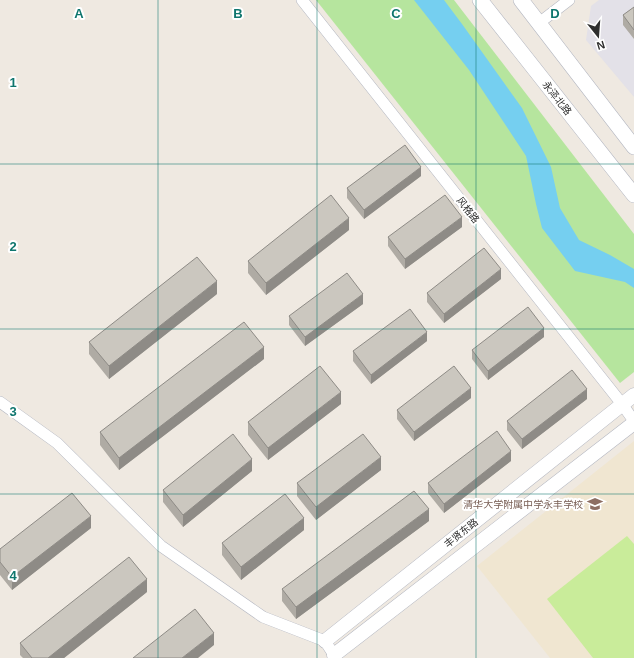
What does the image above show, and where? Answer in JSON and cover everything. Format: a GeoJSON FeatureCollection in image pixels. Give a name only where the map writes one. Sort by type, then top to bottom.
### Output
{"type":"FeatureCollection","features":[{"type":"Feature","properties":{"kind":"main road","name":"永泽北路"},"geometry":{"type":"LineString","coordinates":[[480,0],[634,196]]}},
{"type":"Feature","properties":{"kind":"main road"},"geometry":{"type":"LineString","coordinates":[[521,0],[634,147]]}},
{"type":"Feature","properties":{"kind":"street","name":"风格路"},"geometry":{"type":"LineString","coordinates":[[302,0],[622,404],[634,422]]}},
{"type":"Feature","properties":{"kind":"street"},"geometry":{"type":"LineString","coordinates":[[539,23],[569,0]]}},
{"type":"Feature","properties":{"kind":"street","name":"丰贤东路"},"geometry":{"type":"LineString","coordinates":[[325,641],[634,395]]}},
{"type":"Feature","properties":{"kind":"street"},"geometry":{"type":"LineString","coordinates":[[0,402],[57,443],[161,546],[263,617],[325,641],[334,657]]}},
{"type":"Feature","properties":{"kind":"street","name":"丰贤东路"},"geometry":{"type":"LineString","coordinates":[[334,657],[634,422]]}},
{"type":"Feature","properties":{"kind":"shaded area"},"geometry":{"type":"Polygon","coordinates":[[[599,0],[634,0],[634,97],[586,40],[591,6],[599,0]]]}},
{"type":"Feature","properties":{"kind":"shaded area","name":"清华大学附属中学永丰学校"},"geometry":{"type":"Polygon","coordinates":[[[634,441],[634,658],[550,658],[477,566],[634,441]]]}},
{"type":"Feature","properties":{"kind":"green space"},"geometry":{"type":"Polygon","coordinates":[[[316,0],[454,0],[634,234],[634,372],[620,383],[316,0]]]}},
{"type":"Feature","properties":{"kind":"green space"},"geometry":{"type":"Polygon","coordinates":[[[627,536],[634,544],[634,658],[593,658],[547,599],[627,536]]]}},
{"type":"Feature","properties":{"kind":"water"},"geometry":{"type":"Polygon","coordinates":[[[414,0],[444,0],[522,108],[551,167],[560,208],[579,240],[634,269],[634,288],[625,282],[575,271],[542,228],[526,156],[469,70],[414,0]]]}},
{"type":"Feature","properties":{"kind":"building"},"geometry":{"type":"Polygon","coordinates":[[[634,7],[634,30],[623,15],[634,7]]]}},
{"type":"Feature","properties":{"kind":"building"},"geometry":{"type":"Polygon","coordinates":[[[405,145],[421,167],[364,210],[347,188],[405,145]]]}},
{"type":"Feature","properties":{"kind":"building"},"geometry":{"type":"Polygon","coordinates":[[[331,195],[349,218],[266,283],[248,261],[331,195]]]}},
{"type":"Feature","properties":{"kind":"building"},"geometry":{"type":"Polygon","coordinates":[[[445,195],[462,217],[405,259],[388,237],[445,195]]]}},
{"type":"Feature","properties":{"kind":"building"},"geometry":{"type":"Polygon","coordinates":[[[484,248],[501,269],[444,314],[427,293],[484,248]]]}},
{"type":"Feature","properties":{"kind":"building"},"geometry":{"type":"Polygon","coordinates":[[[197,257],[217,281],[109,366],[89,342],[197,257]]]}},
{"type":"Feature","properties":{"kind":"building"},"geometry":{"type":"Polygon","coordinates":[[[347,273],[363,294],[305,337],[289,316],[347,273]]]}},
{"type":"Feature","properties":{"kind":"building"},"geometry":{"type":"Polygon","coordinates":[[[528,307],[544,328],[488,371],[472,350],[528,307]]]}},
{"type":"Feature","properties":{"kind":"building"},"geometry":{"type":"Polygon","coordinates":[[[410,309],[427,332],[371,375],[353,351],[410,309]]]}},
{"type":"Feature","properties":{"kind":"building"},"geometry":{"type":"Polygon","coordinates":[[[244,322],[264,347],[119,458],[100,432],[244,322]]]}},
{"type":"Feature","properties":{"kind":"building"},"geometry":{"type":"Polygon","coordinates":[[[320,366],[341,392],[268,448],[248,422],[320,366]]]}},
{"type":"Feature","properties":{"kind":"building"},"geometry":{"type":"Polygon","coordinates":[[[454,366],[471,388],[414,432],[397,410],[454,366]]]}},
{"type":"Feature","properties":{"kind":"building"},"geometry":{"type":"Polygon","coordinates":[[[572,370],[587,389],[522,439],[507,421],[572,370]]]}},
{"type":"Feature","properties":{"kind":"building"},"geometry":{"type":"Polygon","coordinates":[[[497,431],[511,451],[444,504],[428,483],[497,431]]]}},
{"type":"Feature","properties":{"kind":"building"},"geometry":{"type":"Polygon","coordinates":[[[233,434],[252,459],[183,515],[163,490],[233,434]]]}},
{"type":"Feature","properties":{"kind":"building"},"geometry":{"type":"Polygon","coordinates":[[[363,434],[381,457],[316,507],[297,483],[363,434]]]}},
{"type":"Feature","properties":{"kind":"building"},"geometry":{"type":"Polygon","coordinates":[[[414,491],[429,509],[296,607],[282,589],[414,491]]]}},
{"type":"Feature","properties":{"kind":"building"},"geometry":{"type":"Polygon","coordinates":[[[72,493],[91,516],[12,577],[0,562],[0,549],[72,493]]]}},
{"type":"Feature","properties":{"kind":"building"},"geometry":{"type":"Polygon","coordinates":[[[285,494],[304,518],[241,567],[222,543],[285,494]]]}},
{"type":"Feature","properties":{"kind":"building"},"geometry":{"type":"Polygon","coordinates":[[[129,557],[147,579],[48,658],[32,658],[20,643],[129,557]]]}},
{"type":"Feature","properties":{"kind":"building"},"geometry":{"type":"Polygon","coordinates":[[[195,609],[214,633],[182,658],[133,658],[195,609]]]}},
{"type":"Feature","properties":{"kind":"place","name":"清华大学附属中学永丰学校"},"geometry":{"type":"Point","coordinates":[595,504]}}]}
